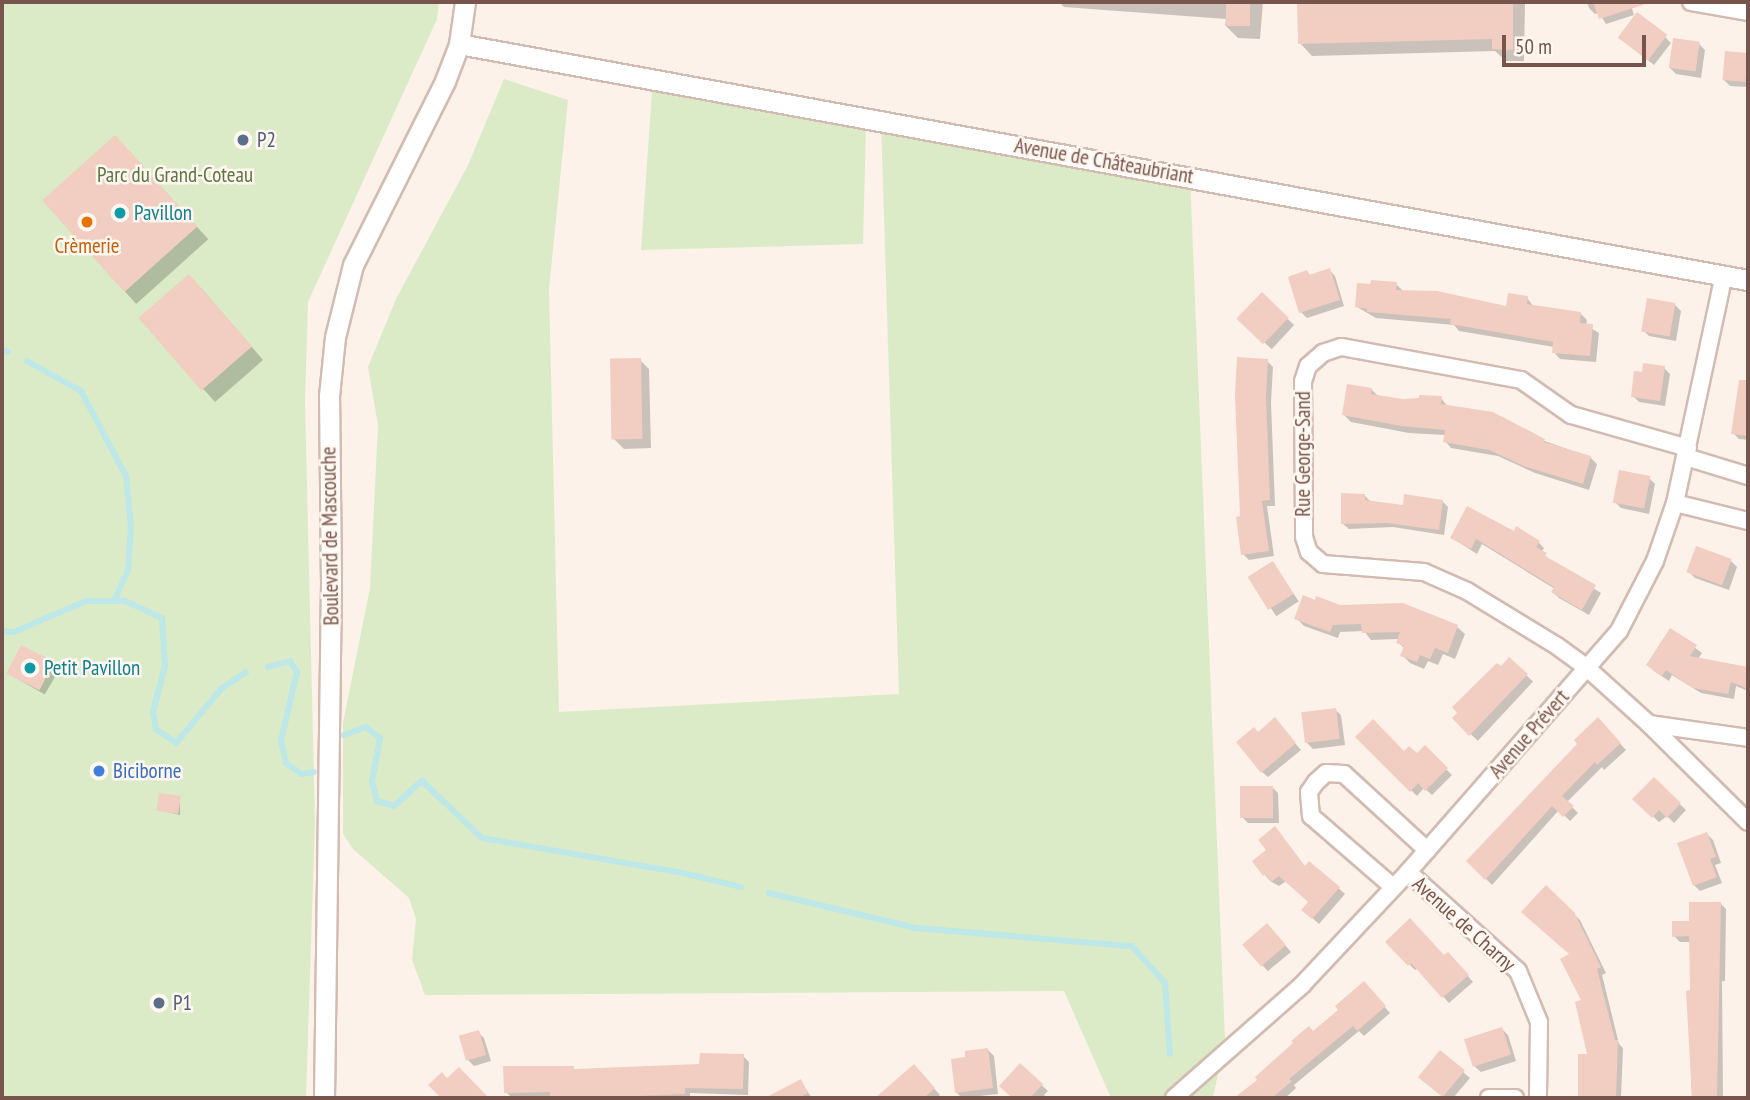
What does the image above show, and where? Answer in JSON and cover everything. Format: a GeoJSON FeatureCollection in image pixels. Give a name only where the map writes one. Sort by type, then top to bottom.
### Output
{"type":"FeatureCollection","features":[{"type":"Feature","properties":{"kind":"street","name":"Boulevard de Mascouche"},"geometry":{"type":"LineString","coordinates":[[324,1098],[331,583],[329,396],[335,337],[353,265],[445,81],[459,44],[464,2]]}},
{"type":"Feature","properties":{"kind":"street"},"geometry":{"type":"LineString","coordinates":[[1691,2],[1748,12]]}},
{"type":"Feature","properties":{"kind":"street","name":"Avenue de Châteaubriant"},"geometry":{"type":"LineString","coordinates":[[459,44],[1748,279]]}},
{"type":"Feature","properties":{"kind":"street","name":"Avenue Prévert"},"geometry":{"type":"LineString","coordinates":[[1174,1098],[1302,985],[1408,872],[1619,631],[1655,561],[1675,503],[1724,275]]}},
{"type":"Feature","properties":{"kind":"street","name":"Rue George-Sand"},"geometry":{"type":"LineString","coordinates":[[1587,668],[1467,591],[1424,572],[1411,569],[1339,568],[1323,564],[1309,552],[1304,537],[1303,394],[1308,366],[1323,353],[1341,347],[1521,380],[1571,415],[1687,452]]}},
{"type":"Feature","properties":{"kind":"street"},"geometry":{"type":"LineString","coordinates":[[1687,452],[1748,476]]}},
{"type":"Feature","properties":{"kind":"street"},"geometry":{"type":"LineString","coordinates":[[1675,503],[1748,521]]}},
{"type":"Feature","properties":{"kind":"street"},"geometry":{"type":"LineString","coordinates":[[1587,668],[1649,724],[1748,822]]}},
{"type":"Feature","properties":{"kind":"street"},"geometry":{"type":"LineString","coordinates":[[1649,724],[1748,738]]}},
{"type":"Feature","properties":{"kind":"street"},"geometry":{"type":"LineString","coordinates":[[1393,887],[1311,816],[1309,792],[1316,782],[1326,774],[1344,774],[1427,850]]}},
{"type":"Feature","properties":{"kind":"street","name":"Avenue de Charny"},"geometry":{"type":"LineString","coordinates":[[1408,872],[1518,971],[1539,1022],[1538,1098]]}},
{"type":"Feature","properties":{"kind":"street"},"geometry":{"type":"LineString","coordinates":[[1489,1098],[1515,1098]]}},
{"type":"Feature","properties":{"kind":"green space","name":"Parc du Grand-Coteau"},"geometry":{"type":"Polygon","coordinates":[[[2,2],[439,2],[437,19],[308,302],[305,402],[315,821],[306,1098],[2,1098],[2,2]]]}},
{"type":"Feature","properties":{"kind":"green space"},"geometry":{"type":"Polygon","coordinates":[[[504,79],[568,100],[549,289],[559,712],[899,694],[881,121],[1190,175],[1225,1040],[1213,1098],[1111,1098],[1064,991],[425,995],[412,960],[416,919],[409,898],[353,849],[343,834],[343,723],[370,588],[378,425],[368,367],[396,299],[468,165],[504,79]]]}},
{"type":"Feature","properties":{"kind":"green space"},"geometry":{"type":"Polygon","coordinates":[[[652,91],[866,126],[863,244],[641,250],[652,91]]]}},
{"type":"Feature","properties":{"kind":"building"},"geometry":{"type":"Polygon","coordinates":[[[1226,2],[1250,2],[1250,26],[1226,26],[1226,2]]]}},
{"type":"Feature","properties":{"kind":"building"},"geometry":{"type":"Polygon","coordinates":[[[1297,2],[1513,2],[1513,50],[1492,49],[1492,39],[1298,44],[1297,2]]]}},
{"type":"Feature","properties":{"kind":"building"},"geometry":{"type":"Polygon","coordinates":[[[1593,2],[1642,2],[1643,5],[1599,19],[1593,2]]]}},
{"type":"Feature","properties":{"kind":"building"},"geometry":{"type":"Polygon","coordinates":[[[1637,12],[1667,35],[1648,60],[1618,38],[1637,12]]]}},
{"type":"Feature","properties":{"kind":"building"},"geometry":{"type":"Polygon","coordinates":[[[1673,38],[1700,42],[1696,71],[1669,68],[1673,38]]]}},
{"type":"Feature","properties":{"kind":"building"},"geometry":{"type":"Polygon","coordinates":[[[1725,51],[1748,53],[1745,82],[1722,80],[1725,51]]]}},
{"type":"Feature","properties":{"kind":"building","name":"Pavillon"},"geometry":{"type":"Polygon","coordinates":[[[115,135],[197,226],[124,292],[42,201],[115,135]]]}},
{"type":"Feature","properties":{"kind":"building"},"geometry":{"type":"Polygon","coordinates":[[[1330,268],[1340,300],[1299,313],[1288,277],[1307,270],[1309,275],[1330,268]]]}},
{"type":"Feature","properties":{"kind":"building"},"geometry":{"type":"Polygon","coordinates":[[[189,274],[252,346],[201,390],[138,318],[189,274]]]}},
{"type":"Feature","properties":{"kind":"building"},"geometry":{"type":"Polygon","coordinates":[[[1371,280],[1397,282],[1396,290],[1437,291],[1506,306],[1508,293],[1528,296],[1527,304],[1581,312],[1580,323],[1593,324],[1590,356],[1552,353],[1553,342],[1450,324],[1451,319],[1367,312],[1367,309],[1355,307],[1357,283],[1370,284],[1371,280]]]}},
{"type":"Feature","properties":{"kind":"building"},"geometry":{"type":"Polygon","coordinates":[[[1262,292],[1289,318],[1263,344],[1236,319],[1262,292]]]}},
{"type":"Feature","properties":{"kind":"building"},"geometry":{"type":"Polygon","coordinates":[[[1647,298],[1676,303],[1670,337],[1641,331],[1647,298]]]}},
{"type":"Feature","properties":{"kind":"building"},"geometry":{"type":"Polygon","coordinates":[[[1237,357],[1268,359],[1266,396],[1270,500],[1262,501],[1269,551],[1241,555],[1236,517],[1240,516],[1235,395],[1237,357]]]}},
{"type":"Feature","properties":{"kind":"building"},"geometry":{"type":"Polygon","coordinates":[[[641,358],[642,439],[611,440],[610,359],[641,358]]]}},
{"type":"Feature","properties":{"kind":"building"},"geometry":{"type":"Polygon","coordinates":[[[1643,363],[1665,366],[1660,401],[1631,397],[1634,371],[1642,372],[1643,363]]]}},
{"type":"Feature","properties":{"kind":"building"},"geometry":{"type":"Polygon","coordinates":[[[1739,380],[1748,380],[1748,436],[1731,434],[1739,380]]]}},
{"type":"Feature","properties":{"kind":"building"},"geometry":{"type":"Polygon","coordinates":[[[1347,384],[1372,388],[1371,394],[1403,399],[1419,398],[1419,395],[1442,396],[1441,404],[1493,412],[1545,439],[1544,442],[1591,456],[1583,484],[1526,467],[1489,450],[1443,442],[1445,430],[1401,426],[1342,415],[1347,384]]]}},
{"type":"Feature","properties":{"kind":"building"},"geometry":{"type":"Polygon","coordinates":[[[1619,470],[1650,476],[1644,508],[1613,502],[1619,470]]]}},
{"type":"Feature","properties":{"kind":"building"},"geometry":{"type":"Polygon","coordinates":[[[1341,493],[1365,494],[1365,500],[1403,505],[1404,494],[1443,500],[1439,530],[1387,523],[1341,524],[1341,493]]]}},
{"type":"Feature","properties":{"kind":"building"},"geometry":{"type":"Polygon","coordinates":[[[1467,506],[1514,531],[1516,526],[1540,541],[1536,547],[1547,553],[1545,556],[1596,585],[1582,610],[1551,592],[1554,587],[1476,539],[1471,549],[1450,538],[1467,506]]]}},
{"type":"Feature","properties":{"kind":"building"},"geometry":{"type":"Polygon","coordinates":[[[1696,546],[1732,559],[1722,585],[1686,572],[1696,546]]]}},
{"type":"Feature","properties":{"kind":"building"},"geometry":{"type":"Polygon","coordinates":[[[1273,561],[1294,594],[1268,610],[1248,577],[1273,561]]]}},
{"type":"Feature","properties":{"kind":"building"},"geometry":{"type":"Polygon","coordinates":[[[1303,595],[1315,600],[1316,596],[1340,605],[1403,603],[1458,625],[1448,653],[1435,648],[1430,659],[1420,655],[1417,662],[1400,656],[1404,646],[1396,643],[1400,632],[1362,633],[1361,624],[1333,625],[1330,632],[1294,619],[1303,595]]]}},
{"type":"Feature","properties":{"kind":"building"},"geometry":{"type":"Polygon","coordinates":[[[1670,628],[1697,645],[1690,656],[1748,667],[1748,689],[1731,682],[1728,694],[1693,688],[1666,670],[1662,676],[1646,665],[1670,628]]]}},
{"type":"Feature","properties":{"kind":"building","name":"Petit Pavillon"},"geometry":{"type":"Polygon","coordinates":[[[21,645],[54,662],[39,690],[6,674],[21,645]]]}},
{"type":"Feature","properties":{"kind":"building"},"geometry":{"type":"Polygon","coordinates":[[[1509,657],[1528,674],[1469,736],[1452,718],[1457,713],[1452,707],[1497,663],[1501,666],[1509,657]]]}},
{"type":"Feature","properties":{"kind":"building"},"geometry":{"type":"Polygon","coordinates":[[[1336,708],[1340,739],[1305,743],[1301,712],[1336,708]]]}},
{"type":"Feature","properties":{"kind":"building"},"geometry":{"type":"Polygon","coordinates":[[[1275,717],[1296,743],[1261,773],[1236,742],[1254,727],[1258,732],[1275,717]]]}},
{"type":"Feature","properties":{"kind":"building"},"geometry":{"type":"Polygon","coordinates":[[[1598,717],[1621,743],[1597,765],[1595,762],[1562,796],[1574,806],[1563,817],[1552,806],[1485,880],[1466,861],[1577,744],[1574,740],[1598,717]]]}},
{"type":"Feature","properties":{"kind":"building"},"geometry":{"type":"Polygon","coordinates":[[[1373,719],[1404,751],[1409,746],[1417,753],[1425,745],[1448,768],[1425,791],[1418,783],[1410,792],[1355,737],[1373,719]]]}},
{"type":"Feature","properties":{"kind":"building"},"geometry":{"type":"Polygon","coordinates":[[[1654,777],[1681,803],[1667,818],[1659,810],[1652,818],[1632,799],[1654,777]]]}},
{"type":"Feature","properties":{"kind":"building"},"geometry":{"type":"Polygon","coordinates":[[[1240,786],[1273,786],[1273,818],[1240,818],[1240,786]]]}},
{"type":"Feature","properties":{"kind":"building"},"geometry":{"type":"Polygon","coordinates":[[[159,793],[181,796],[178,814],[156,811],[159,793]]]}},
{"type":"Feature","properties":{"kind":"building"},"geometry":{"type":"Polygon","coordinates":[[[1275,826],[1305,866],[1309,861],[1340,887],[1312,919],[1301,910],[1308,902],[1279,876],[1271,882],[1252,861],[1266,850],[1258,840],[1275,826]]]}},
{"type":"Feature","properties":{"kind":"building"},"geometry":{"type":"Polygon","coordinates":[[[1707,832],[1716,857],[1710,859],[1717,877],[1693,886],[1677,843],[1707,832]]]}},
{"type":"Feature","properties":{"kind":"building"},"geometry":{"type":"Polygon","coordinates":[[[1546,885],[1574,912],[1601,967],[1597,969],[1615,1040],[1618,1040],[1616,1098],[1578,1098],[1578,1054],[1587,1054],[1575,1002],[1581,1000],[1560,959],[1569,954],[1521,912],[1546,885]]]}},
{"type":"Feature","properties":{"kind":"building"},"geometry":{"type":"Polygon","coordinates":[[[1689,902],[1721,902],[1717,1098],[1692,1098],[1686,991],[1690,990],[1689,936],[1672,937],[1672,921],[1689,921],[1689,902]]]}},
{"type":"Feature","properties":{"kind":"building"},"geometry":{"type":"Polygon","coordinates":[[[1410,918],[1444,955],[1448,952],[1469,975],[1442,998],[1411,963],[1408,966],[1385,942],[1410,918]]]}},
{"type":"Feature","properties":{"kind":"building"},"geometry":{"type":"Polygon","coordinates":[[[1267,923],[1286,945],[1261,967],[1242,945],[1267,923]]]}},
{"type":"Feature","properties":{"kind":"building"},"geometry":{"type":"Polygon","coordinates":[[[1364,981],[1386,1006],[1357,1031],[1353,1026],[1289,1079],[1292,1081],[1272,1098],[1234,1098],[1257,1080],[1255,1077],[1293,1043],[1291,1041],[1309,1026],[1313,1031],[1338,1010],[1335,1006],[1364,981]]]}},
{"type":"Feature","properties":{"kind":"building"},"geometry":{"type":"Polygon","coordinates":[[[1502,1027],[1511,1055],[1473,1067],[1464,1039],[1502,1027]]]}},
{"type":"Feature","properties":{"kind":"building"},"geometry":{"type":"Polygon","coordinates":[[[479,1030],[486,1055],[466,1061],[459,1036],[479,1030]]]}},
{"type":"Feature","properties":{"kind":"building"},"geometry":{"type":"Polygon","coordinates":[[[988,1048],[993,1088],[955,1093],[951,1059],[965,1057],[965,1051],[988,1048]]]}},
{"type":"Feature","properties":{"kind":"building"},"geometry":{"type":"Polygon","coordinates":[[[1440,1050],[1465,1070],[1443,1097],[1418,1077],[1440,1050]]]}},
{"type":"Feature","properties":{"kind":"building"},"geometry":{"type":"Polygon","coordinates":[[[700,1053],[744,1054],[743,1089],[685,1088],[685,1094],[589,1098],[550,1098],[550,1092],[504,1093],[503,1066],[574,1066],[574,1069],[699,1064],[700,1053]]]}},
{"type":"Feature","properties":{"kind":"building"},"geometry":{"type":"Polygon","coordinates":[[[1020,1063],[1043,1084],[1030,1098],[1012,1098],[999,1086],[1020,1063]]]}},
{"type":"Feature","properties":{"kind":"building"},"geometry":{"type":"Polygon","coordinates":[[[914,1064],[935,1088],[924,1098],[875,1098],[914,1064]]]}},
{"type":"Feature","properties":{"kind":"building"},"geometry":{"type":"Polygon","coordinates":[[[459,1067],[489,1098],[441,1098],[428,1085],[442,1072],[447,1078],[459,1067]]]}},
{"type":"Feature","properties":{"kind":"building"},"geometry":{"type":"Polygon","coordinates":[[[801,1079],[808,1093],[798,1098],[765,1098],[801,1079]]]}},
{"type":"Feature","properties":{"kind":"waterway"},"geometry":{"type":"LineString","coordinates":[[2,350],[8,352]]}},
{"type":"Feature","properties":{"kind":"waterway"},"geometry":{"type":"LineString","coordinates":[[27,361],[81,391],[126,476],[131,527],[128,570],[114,601]]}},
{"type":"Feature","properties":{"kind":"waterway"},"geometry":{"type":"LineString","coordinates":[[2,631],[14,632],[86,601],[125,601],[162,618],[165,666],[153,712],[156,729],[176,743],[221,689],[246,672]]}},
{"type":"Feature","properties":{"kind":"waterway"},"geometry":{"type":"LineString","coordinates":[[268,667],[290,661],[297,672],[281,741],[286,763],[301,774],[314,772]]}},
{"type":"Feature","properties":{"kind":"waterway"},"geometry":{"type":"LineString","coordinates":[[344,735],[366,727],[380,738],[372,781],[377,801],[394,806],[422,781],[482,838],[683,873],[741,887]]}},
{"type":"Feature","properties":{"kind":"waterway"},"geometry":{"type":"LineString","coordinates":[[769,893],[916,928],[1132,946],[1165,983],[1170,1054]]}},
{"type":"Feature","properties":{"kind":"place","name":"P2"},"geometry":{"type":"Point","coordinates":[243,140]}},
{"type":"Feature","properties":{"kind":"place","name":"Pavillon"},"geometry":{"type":"Point","coordinates":[120,213]}},
{"type":"Feature","properties":{"kind":"place","name":"Crèmerie"},"geometry":{"type":"Point","coordinates":[87,222]}},
{"type":"Feature","properties":{"kind":"place","name":"Petit Pavillon"},"geometry":{"type":"Point","coordinates":[30,668]}},
{"type":"Feature","properties":{"kind":"place","name":"Biciborne"},"geometry":{"type":"Point","coordinates":[99,771]}},
{"type":"Feature","properties":{"kind":"place","name":"P1"},"geometry":{"type":"Point","coordinates":[159,1003]}}]}
